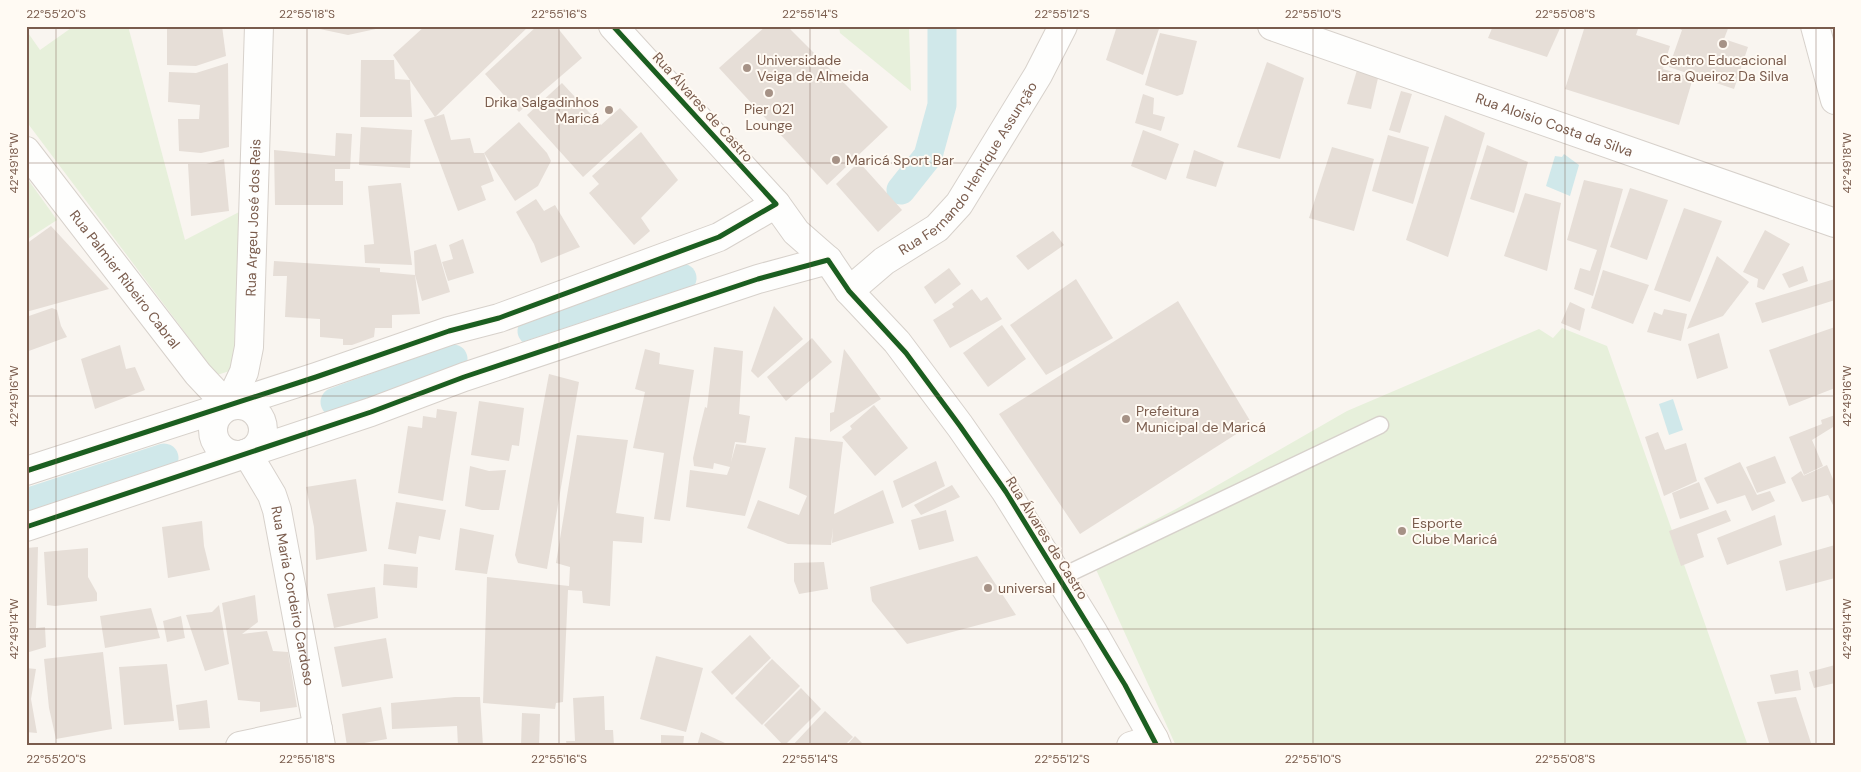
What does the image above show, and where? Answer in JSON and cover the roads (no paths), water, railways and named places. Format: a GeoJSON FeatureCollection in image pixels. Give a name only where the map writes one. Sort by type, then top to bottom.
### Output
{"type":"FeatureCollection","features":[{"type":"Feature","properties":{"kind":"street","name":"Rua Argeu José dos Reis"},"geometry":{"type":"LineString","coordinates":[[228,406],[244,372],[249,347],[259,26]]}},
{"type":"Feature","properties":{"kind":"street","name":"Rua Álvares de Castro"},"geometry":{"type":"LineString","coordinates":[[614,26],[776,204],[796,232],[828,260],[848,291],[897,342],[960,426],[1006,492],[1125,685],[1147,744]]}},
{"type":"Feature","properties":{"kind":"street","name":"Rua Fernando Henrique Assunção"},"geometry":{"type":"LineString","coordinates":[[848,291],[884,261],[937,228],[958,204],[1038,75],[1063,26]]}},
{"type":"Feature","properties":{"kind":"street","name":"Rua Aloisio Costa da Silva"},"geometry":{"type":"LineString","coordinates":[[1272,26],[1835,223]]}},
{"type":"Feature","properties":{"kind":"street"},"geometry":{"type":"LineString","coordinates":[[1815,26],[1835,100]]}},
{"type":"Feature","properties":{"kind":"street","name":"Rua Palmier Ribeiro Cabral"},"geometry":{"type":"LineString","coordinates":[[26,151],[198,374],[228,406]]}},
{"type":"Feature","properties":{"kind":"street"},"geometry":{"type":"LineString","coordinates":[[26,471],[228,406],[449,330],[499,318],[718,236],[776,204]]}},
{"type":"Feature","properties":{"kind":"street"},"geometry":{"type":"LineString","coordinates":[[26,527],[758,278],[828,260]]}},
{"type":"Feature","properties":{"kind":"street"},"geometry":{"type":"LineString","coordinates":[[244,405],[257,413],[261,420],[262,435],[254,449],[247,453],[231,454],[218,446],[214,439],[212,431],[216,416],[228,406],[244,405]]}},
{"type":"Feature","properties":{"kind":"street","name":"Rua Maria Cordeiro Cardoso"},"geometry":{"type":"LineString","coordinates":[[247,453],[272,495],[277,510],[320,737]]}},
{"type":"Feature","properties":{"kind":"street"},"geometry":{"type":"LineString","coordinates":[[240,746],[320,737]]}},
{"type":"Feature","properties":{"kind":"lane"},"geometry":{"type":"LineString","coordinates":[[1059,578],[1380,425]]}},
{"type":"Feature","properties":{"kind":"water"},"geometry":{"type":"Polygon","coordinates":[[[1564,154],[1579,165],[1570,196],[1546,186],[1555,156],[1562,157],[1564,154]]]}},
{"type":"Feature","properties":{"kind":"water"},"geometry":{"type":"Polygon","coordinates":[[[1673,399],[1683,430],[1669,435],[1659,404],[1673,399]]]}},
{"type":"Feature","properties":{"kind":"waterway"},"geometry":{"type":"LineString","coordinates":[[901,190],[928,156],[942,105],[942,26]]}},
{"type":"Feature","properties":{"kind":"waterway"},"geometry":{"type":"LineString","coordinates":[[532,331],[682,278]]}},
{"type":"Feature","properties":{"kind":"waterway"},"geometry":{"type":"LineString","coordinates":[[335,402],[453,359]]}},
{"type":"Feature","properties":{"kind":"waterway"},"geometry":{"type":"LineString","coordinates":[[26,503],[164,458]]}},
{"type":"Feature","properties":{"kind":"place","name":"Centro Educacional Iara Queiroz Da Silva"},"geometry":{"type":"Point","coordinates":[1723,44]}},
{"type":"Feature","properties":{"kind":"place","name":"Universidade Veiga de Almeida"},"geometry":{"type":"Point","coordinates":[747,68]}},
{"type":"Feature","properties":{"kind":"place","name":"Pier 021 Lounge"},"geometry":{"type":"Point","coordinates":[769,93]}},
{"type":"Feature","properties":{"kind":"place","name":"Drika Salgadinhos Maricá"},"geometry":{"type":"Point","coordinates":[609,110]}},
{"type":"Feature","properties":{"kind":"place","name":"Maricá Sport Bar"},"geometry":{"type":"Point","coordinates":[836,160]}},
{"type":"Feature","properties":{"kind":"place","name":"Prefeitura Municipal de Maricá"},"geometry":{"type":"Point","coordinates":[1126,419]}},
{"type":"Feature","properties":{"kind":"place","name":"Esporte Clube Maricá"},"geometry":{"type":"Point","coordinates":[1402,531]}},
{"type":"Feature","properties":{"kind":"place","name":"universal"},"geometry":{"type":"Point","coordinates":[988,588]}}]}
